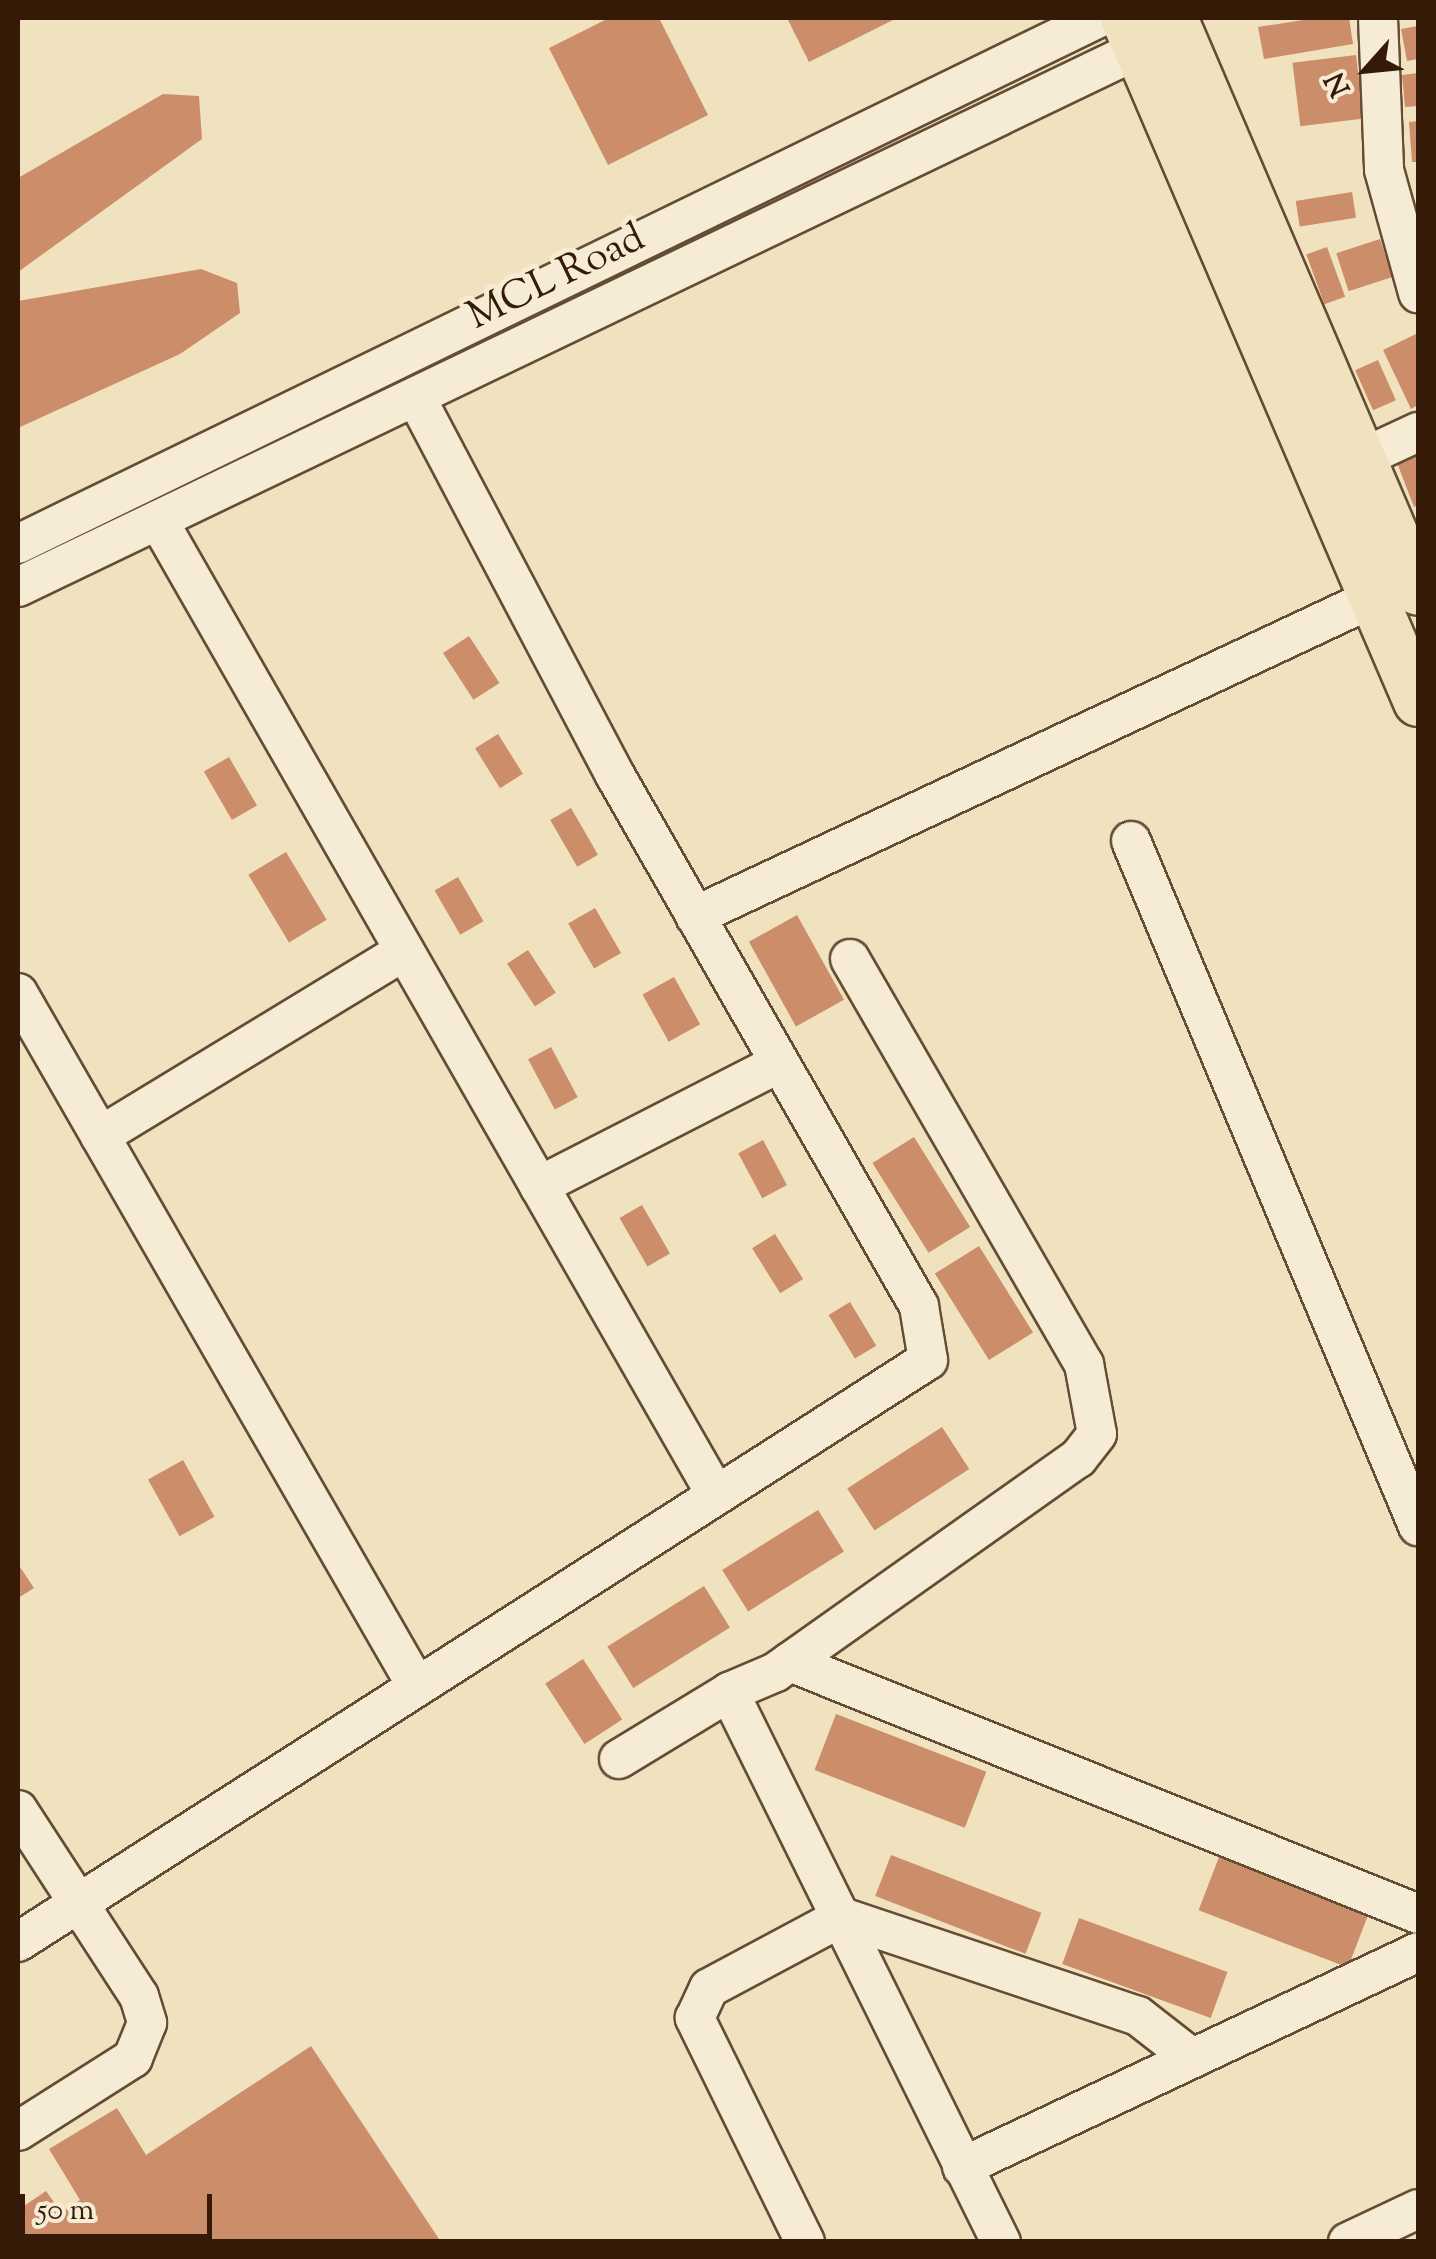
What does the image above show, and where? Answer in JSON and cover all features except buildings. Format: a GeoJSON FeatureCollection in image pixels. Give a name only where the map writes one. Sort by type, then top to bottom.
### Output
{"type":"FeatureCollection","features":[{"type":"Feature","properties":{"kind":"main road"},"geometry":{"type":"LineString","coordinates":[[1153,29],[1360,459],[1396,595],[1418,702]]}},
{"type":"Feature","properties":{"kind":"main road"},"geometry":{"type":"LineString","coordinates":[[1153,29],[1396,595]]}},
{"type":"Feature","properties":{"kind":"street","name":"MCL Road"},"geometry":{"type":"LineString","coordinates":[[18,544],[1099,18]]}},
{"type":"Feature","properties":{"kind":"street"},"geometry":{"type":"LineString","coordinates":[[1378,18],[1384,170],[1418,293]]}},
{"type":"Feature","properties":{"kind":"street","name":"MCL Road"},"geometry":{"type":"LineString","coordinates":[[18,587],[416,397],[1153,29]]}},
{"type":"Feature","properties":{"kind":"street"},"geometry":{"type":"LineString","coordinates":[[18,1942],[715,1493],[917,1372],[932,1343],[695,916],[416,397]]}},
{"type":"Feature","properties":{"kind":"street"},"geometry":{"type":"LineString","coordinates":[[1360,459],[1418,432]]}},
{"type":"Feature","properties":{"kind":"street"},"geometry":{"type":"LineString","coordinates":[[158,520],[715,1493]]}},
{"type":"Feature","properties":{"kind":"street"},"geometry":{"type":"LineString","coordinates":[[695,916],[1396,595]]}},
{"type":"Feature","properties":{"kind":"street"},"geometry":{"type":"LineString","coordinates":[[1131,842],[1418,1526]]}},
{"type":"Feature","properties":{"kind":"street"},"geometry":{"type":"LineString","coordinates":[[100,1136],[404,951]]}},
{"type":"Feature","properties":{"kind":"street"},"geometry":{"type":"LineString","coordinates":[[619,1759],[729,1692],[790,1662],[1078,1458],[1097,1434],[1084,1364],[850,959]]}},
{"type":"Feature","properties":{"kind":"street"},"geometry":{"type":"LineString","coordinates":[[18,993],[416,1685]]}},
{"type":"Feature","properties":{"kind":"street"},"geometry":{"type":"LineString","coordinates":[[538,1186],[778,1064]]}},
{"type":"Feature","properties":{"kind":"street"},"geometry":{"type":"LineString","coordinates":[[790,1662],[1418,1914]]}},
{"type":"Feature","properties":{"kind":"street"},"geometry":{"type":"LineString","coordinates":[[729,1692],[1002,2242]]}},
{"type":"Feature","properties":{"kind":"street"},"geometry":{"type":"LineString","coordinates":[[18,1810],[139,1996],[144,2044],[18,2131]]}},
{"type":"Feature","properties":{"kind":"street"},"geometry":{"type":"LineString","coordinates":[[806,2242],[695,2018],[710,1988],[842,1917],[1138,2016],[1192,2058]]}},
{"type":"Feature","properties":{"kind":"street"},"geometry":{"type":"LineString","coordinates":[[962,2166],[1418,1952]]}},
{"type":"Feature","properties":{"kind":"street"},"geometry":{"type":"LineString","coordinates":[[1348,2242],[1418,2209]]}}]}
